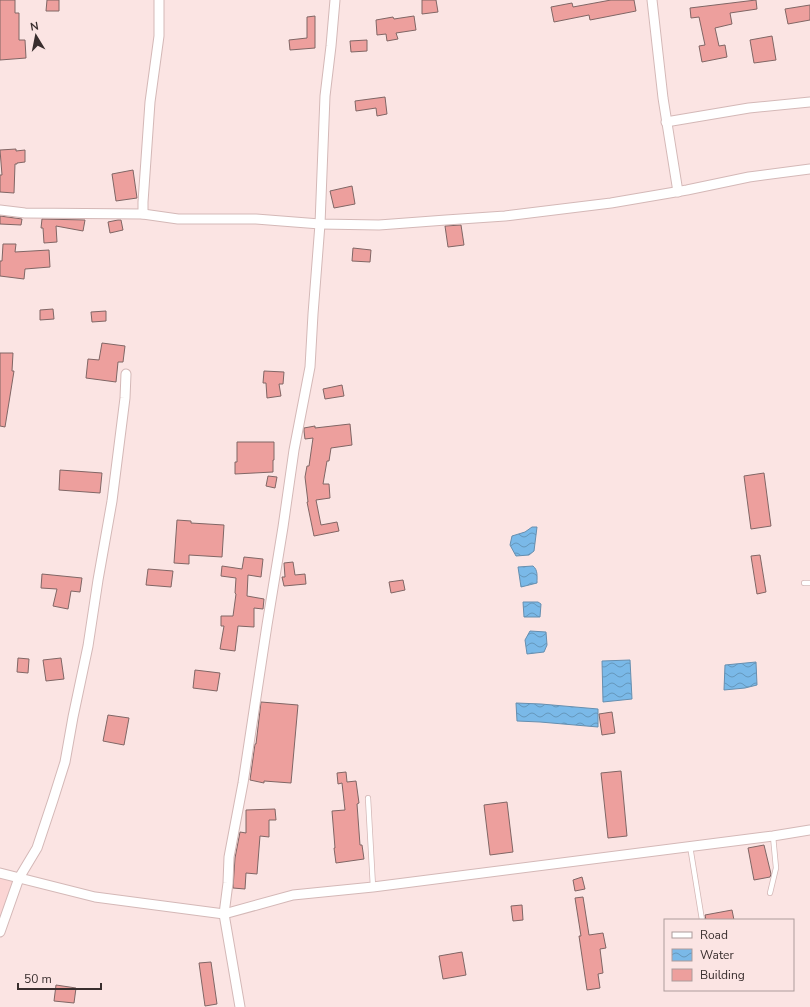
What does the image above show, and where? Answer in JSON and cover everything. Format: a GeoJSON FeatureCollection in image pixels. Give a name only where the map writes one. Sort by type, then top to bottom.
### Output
{"type":"FeatureCollection","features":[{"type":"Feature","properties":{"kind":"street"},"geometry":{"type":"LineString","coordinates":[[143,214],[150,102],[158,36],[159,0]]}},
{"type":"Feature","properties":{"kind":"street"},"geometry":{"type":"LineString","coordinates":[[240,1007],[224,914],[229,857],[243,783],[294,450],[310,367],[320,224],[326,96],[334,0]]}},
{"type":"Feature","properties":{"kind":"street"},"geometry":{"type":"LineString","coordinates":[[652,0],[666,122],[678,192]]}},
{"type":"Feature","properties":{"kind":"street"},"geometry":{"type":"LineString","coordinates":[[666,122],[749,108],[810,102]]}},
{"type":"Feature","properties":{"kind":"street"},"geometry":{"type":"LineString","coordinates":[[0,210],[25,214],[143,214],[178,219],[256,219],[320,224],[379,225],[505,216],[611,203],[678,192],[749,177],[810,169]]}},
{"type":"Feature","properties":{"kind":"street"},"geometry":{"type":"LineString","coordinates":[[0,932],[19,878],[36,848],[53,800],[64,762],[88,646],[112,501],[125,398],[126,374]]}},
{"type":"Feature","properties":{"kind":"street"},"geometry":{"type":"LineString","coordinates":[[0,873],[95,897],[224,914],[293,895],[372,887],[810,830]]}},
{"type":"Feature","properties":{"kind":"lane"},"geometry":{"type":"LineString","coordinates":[[368,798],[372,887]]}},
{"type":"Feature","properties":{"kind":"lane"},"geometry":{"type":"LineString","coordinates":[[770,894],[776,868],[773,836]]}},
{"type":"Feature","properties":{"kind":"lane"},"geometry":{"type":"LineString","coordinates":[[690,846],[702,919]]}},
{"type":"Feature","properties":{"kind":"shaded area"},"geometry":{"type":"Polygon","coordinates":[[[0,876],[16,880],[0,922],[0,876]]]}},
{"type":"Feature","properties":{"kind":"water"},"geometry":{"type":"Polygon","coordinates":[[[532,527],[537,527],[534,551],[529,555],[516,556],[510,545],[512,536],[525,532],[532,527]]]}},
{"type":"Feature","properties":{"kind":"water"},"geometry":{"type":"Polygon","coordinates":[[[533,566],[536,571],[537,583],[521,587],[518,567],[533,566]]]}},
{"type":"Feature","properties":{"kind":"water"},"geometry":{"type":"Polygon","coordinates":[[[523,602],[538,602],[541,604],[540,617],[524,617],[523,602]]]}},
{"type":"Feature","properties":{"kind":"water"},"geometry":{"type":"Polygon","coordinates":[[[530,631],[546,632],[547,645],[544,652],[527,654],[525,640],[530,631]]]}},
{"type":"Feature","properties":{"kind":"water"},"geometry":{"type":"Polygon","coordinates":[[[630,660],[632,699],[603,702],[602,661],[630,660]]]}},
{"type":"Feature","properties":{"kind":"water"},"geometry":{"type":"Polygon","coordinates":[[[756,662],[757,685],[724,690],[725,665],[756,662]]]}},
{"type":"Feature","properties":{"kind":"water"},"geometry":{"type":"Polygon","coordinates":[[[516,703],[598,709],[598,727],[517,721],[516,703]]]}},
{"type":"Feature","properties":{"kind":"building"},"geometry":{"type":"Polygon","coordinates":[[[0,0],[15,0],[15,13],[19,13],[19,40],[25,40],[26,58],[0,60],[0,0]]]}},
{"type":"Feature","properties":{"kind":"building"},"geometry":{"type":"Polygon","coordinates":[[[47,0],[59,0],[59,11],[46,11],[47,0]]]}},
{"type":"Feature","properties":{"kind":"building"},"geometry":{"type":"Polygon","coordinates":[[[422,0],[436,0],[438,12],[422,14],[422,0]]]}},
{"type":"Feature","properties":{"kind":"building"},"geometry":{"type":"Polygon","coordinates":[[[611,0],[634,0],[636,11],[590,20],[589,15],[554,22],[551,7],[572,3],[573,7],[611,0]]]}},
{"type":"Feature","properties":{"kind":"building"},"geometry":{"type":"Polygon","coordinates":[[[756,0],[757,9],[730,13],[732,24],[715,28],[719,46],[725,45],[727,57],[702,62],[699,46],[705,45],[699,17],[691,18],[690,8],[756,0]]]}},
{"type":"Feature","properties":{"kind":"building"},"geometry":{"type":"Polygon","coordinates":[[[810,5],[810,20],[788,24],[785,9],[810,5]]]}},
{"type":"Feature","properties":{"kind":"building"},"geometry":{"type":"Polygon","coordinates":[[[315,16],[315,48],[290,50],[289,40],[307,38],[307,17],[315,16]]]}},
{"type":"Feature","properties":{"kind":"building"},"geometry":{"type":"Polygon","coordinates":[[[414,16],[416,30],[396,33],[398,39],[387,41],[386,34],[377,35],[376,20],[393,17],[394,19],[414,16]]]}},
{"type":"Feature","properties":{"kind":"building"},"geometry":{"type":"Polygon","coordinates":[[[772,36],[776,60],[754,63],[750,40],[772,36]]]}},
{"type":"Feature","properties":{"kind":"building"},"geometry":{"type":"Polygon","coordinates":[[[367,40],[367,51],[351,52],[350,41],[367,40]]]}},
{"type":"Feature","properties":{"kind":"building"},"geometry":{"type":"Polygon","coordinates":[[[385,97],[387,114],[377,116],[376,108],[356,111],[355,101],[385,97]]]}},
{"type":"Feature","properties":{"kind":"building"},"geometry":{"type":"Polygon","coordinates":[[[16,149],[16,151],[25,150],[25,162],[15,164],[14,193],[0,192],[0,175],[2,175],[0,150],[16,149]]]}},
{"type":"Feature","properties":{"kind":"building"},"geometry":{"type":"Polygon","coordinates":[[[133,170],[137,198],[116,201],[112,174],[133,170]]]}},
{"type":"Feature","properties":{"kind":"building"},"geometry":{"type":"Polygon","coordinates":[[[352,186],[355,204],[334,208],[330,191],[352,186]]]}},
{"type":"Feature","properties":{"kind":"building"},"geometry":{"type":"Polygon","coordinates":[[[0,216],[22,219],[21,225],[0,224],[0,216]]]}},
{"type":"Feature","properties":{"kind":"building"},"geometry":{"type":"Polygon","coordinates":[[[42,219],[85,220],[83,231],[56,226],[57,242],[44,243],[43,228],[41,228],[42,219]]]}},
{"type":"Feature","properties":{"kind":"building"},"geometry":{"type":"Polygon","coordinates":[[[121,220],[123,230],[110,233],[108,222],[121,220]]]}},
{"type":"Feature","properties":{"kind":"building"},"geometry":{"type":"Polygon","coordinates":[[[461,225],[464,245],[448,247],[445,226],[461,225]]]}},
{"type":"Feature","properties":{"kind":"building"},"geometry":{"type":"Polygon","coordinates":[[[3,244],[16,244],[15,252],[49,250],[50,267],[25,269],[24,279],[0,276],[0,261],[2,261],[3,244]]]}},
{"type":"Feature","properties":{"kind":"building"},"geometry":{"type":"Polygon","coordinates":[[[353,248],[371,250],[370,262],[352,261],[353,248]]]}},
{"type":"Feature","properties":{"kind":"building"},"geometry":{"type":"Polygon","coordinates":[[[53,309],[54,319],[40,320],[40,310],[53,309]]]}},
{"type":"Feature","properties":{"kind":"building"},"geometry":{"type":"Polygon","coordinates":[[[106,311],[106,321],[92,322],[91,312],[106,311]]]}},
{"type":"Feature","properties":{"kind":"building"},"geometry":{"type":"Polygon","coordinates":[[[102,343],[125,346],[123,362],[118,362],[116,382],[86,378],[88,359],[99,360],[102,343]]]}},
{"type":"Feature","properties":{"kind":"building"},"geometry":{"type":"Polygon","coordinates":[[[0,353],[13,353],[12,371],[14,371],[5,427],[0,426],[0,353]]]}},
{"type":"Feature","properties":{"kind":"building"},"geometry":{"type":"Polygon","coordinates":[[[264,371],[284,372],[283,384],[279,384],[281,396],[267,398],[266,383],[263,383],[264,371]]]}},
{"type":"Feature","properties":{"kind":"building"},"geometry":{"type":"Polygon","coordinates":[[[342,385],[344,396],[325,399],[323,389],[342,385]]]}},
{"type":"Feature","properties":{"kind":"building"},"geometry":{"type":"Polygon","coordinates":[[[350,424],[352,445],[331,448],[329,461],[327,461],[323,484],[329,484],[330,498],[316,500],[321,525],[337,522],[339,531],[314,536],[307,502],[305,477],[307,466],[309,466],[313,438],[305,439],[304,428],[350,424]]]}},
{"type":"Feature","properties":{"kind":"building"},"geometry":{"type":"Polygon","coordinates":[[[237,442],[274,442],[273,472],[235,474],[235,462],[237,462],[237,442]]]}},
{"type":"Feature","properties":{"kind":"building"},"geometry":{"type":"Polygon","coordinates":[[[60,470],[102,473],[100,493],[59,490],[60,470]]]}},
{"type":"Feature","properties":{"kind":"building"},"geometry":{"type":"Polygon","coordinates":[[[764,473],[771,526],[751,529],[744,476],[764,473]]]}},
{"type":"Feature","properties":{"kind":"building"},"geometry":{"type":"Polygon","coordinates":[[[268,476],[277,477],[275,488],[266,486],[268,476]]]}},
{"type":"Feature","properties":{"kind":"building"},"geometry":{"type":"Polygon","coordinates":[[[177,520],[191,521],[191,523],[224,525],[222,557],[189,555],[189,564],[174,563],[177,520]]]}},
{"type":"Feature","properties":{"kind":"building"},"geometry":{"type":"Polygon","coordinates":[[[760,555],[766,592],[757,594],[751,556],[760,555]]]}},
{"type":"Feature","properties":{"kind":"building"},"geometry":{"type":"Polygon","coordinates":[[[244,557],[263,559],[261,577],[248,575],[247,596],[264,599],[263,609],[254,608],[254,627],[238,626],[235,651],[220,649],[224,626],[221,626],[221,616],[233,616],[236,594],[236,578],[221,576],[222,566],[242,569],[244,557]]]}},
{"type":"Feature","properties":{"kind":"building"},"geometry":{"type":"Polygon","coordinates":[[[293,562],[295,575],[305,574],[306,584],[284,586],[282,577],[285,577],[284,563],[293,562]]]}},
{"type":"Feature","properties":{"kind":"building"},"geometry":{"type":"Polygon","coordinates":[[[148,569],[173,571],[171,587],[146,585],[148,569]]]}},
{"type":"Feature","properties":{"kind":"building"},"geometry":{"type":"Polygon","coordinates":[[[42,574],[82,578],[80,592],[71,591],[68,609],[53,606],[57,589],[41,588],[42,574]]]}},
{"type":"Feature","properties":{"kind":"building"},"geometry":{"type":"Polygon","coordinates":[[[403,580],[405,590],[391,593],[389,582],[403,580]]]}},
{"type":"Feature","properties":{"kind":"building"},"geometry":{"type":"Polygon","coordinates":[[[18,658],[29,659],[28,673],[17,672],[18,658]]]}},
{"type":"Feature","properties":{"kind":"building"},"geometry":{"type":"Polygon","coordinates":[[[61,658],[64,679],[46,681],[43,660],[61,658]]]}},
{"type":"Feature","properties":{"kind":"building"},"geometry":{"type":"Polygon","coordinates":[[[195,670],[220,673],[217,691],[193,688],[195,670]]]}},
{"type":"Feature","properties":{"kind":"building"},"geometry":{"type":"Polygon","coordinates":[[[261,702],[298,705],[291,783],[264,781],[264,783],[250,780],[261,702]]]}},
{"type":"Feature","properties":{"kind":"building"},"geometry":{"type":"Polygon","coordinates":[[[612,712],[615,733],[602,735],[599,714],[612,712]]]}},
{"type":"Feature","properties":{"kind":"building"},"geometry":{"type":"Polygon","coordinates":[[[108,715],[129,718],[124,745],[103,741],[108,715]]]}},
{"type":"Feature","properties":{"kind":"building"},"geometry":{"type":"Polygon","coordinates":[[[621,771],[627,836],[608,838],[601,773],[621,771]]]}},
{"type":"Feature","properties":{"kind":"building"},"geometry":{"type":"Polygon","coordinates":[[[346,772],[347,782],[356,781],[359,803],[357,804],[360,845],[362,845],[364,859],[336,863],[332,811],[345,810],[342,783],[338,784],[337,773],[346,772]]]}},
{"type":"Feature","properties":{"kind":"building"},"geometry":{"type":"Polygon","coordinates":[[[507,802],[513,852],[490,855],[484,805],[507,802]]]}},
{"type":"Feature","properties":{"kind":"building"},"geometry":{"type":"Polygon","coordinates":[[[275,809],[276,820],[269,820],[269,837],[260,836],[257,874],[246,873],[245,889],[233,888],[235,858],[240,832],[246,833],[246,810],[275,809]]]}},
{"type":"Feature","properties":{"kind":"building"},"geometry":{"type":"Polygon","coordinates":[[[764,845],[771,874],[770,877],[754,880],[748,848],[764,845]]]}},
{"type":"Feature","properties":{"kind":"building"},"geometry":{"type":"Polygon","coordinates":[[[582,877],[585,889],[575,891],[573,880],[582,877]]]}},
{"type":"Feature","properties":{"kind":"building"},"geometry":{"type":"Polygon","coordinates":[[[583,897],[589,935],[603,933],[606,948],[600,949],[603,973],[598,974],[600,988],[587,990],[575,898],[583,897]]]}},
{"type":"Feature","properties":{"kind":"building"},"geometry":{"type":"Polygon","coordinates":[[[522,905],[523,920],[513,921],[511,906],[522,905]]]}},
{"type":"Feature","properties":{"kind":"building"},"geometry":{"type":"Polygon","coordinates":[[[732,910],[734,919],[706,919],[705,915],[732,910]]]}},
{"type":"Feature","properties":{"kind":"building"},"geometry":{"type":"Polygon","coordinates":[[[462,952],[466,975],[443,979],[439,956],[462,952]]]}},
{"type":"Feature","properties":{"kind":"building"},"geometry":{"type":"Polygon","coordinates":[[[211,962],[217,1004],[205,1006],[199,963],[211,962]]]}},
{"type":"Feature","properties":{"kind":"building"},"geometry":{"type":"Polygon","coordinates":[[[56,985],[76,988],[74,1003],[54,1001],[56,985]]]}}]}
